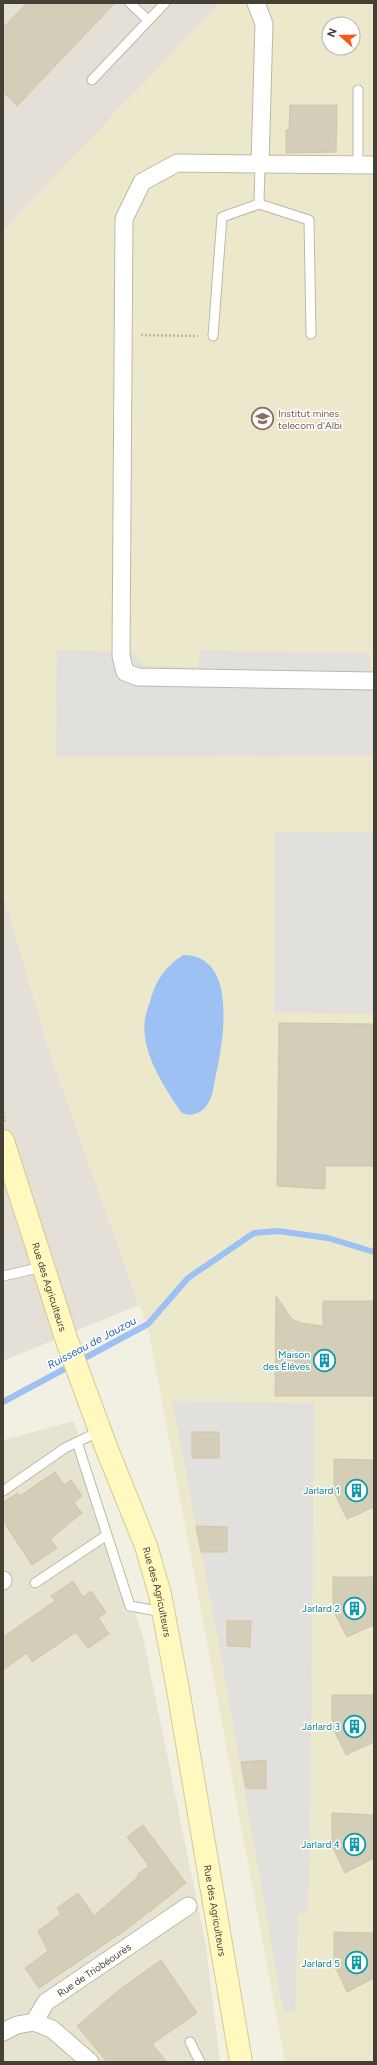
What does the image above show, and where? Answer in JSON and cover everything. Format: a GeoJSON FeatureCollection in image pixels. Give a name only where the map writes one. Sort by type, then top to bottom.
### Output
{"type":"FeatureCollection","features":[{"type":"Feature","properties":{"kind":"street"},"geometry":{"type":"LineString","coordinates":[[256,3],[264,24],[260,164]]}},
{"type":"Feature","properties":{"kind":"street"},"geometry":{"type":"LineString","coordinates":[[366,165],[177,163],[142,182],[124,219],[121,656],[125,672],[138,677],[374,681]]}},
{"type":"Feature","properties":{"kind":"street","name":"Rue des Agriculteurs"},"geometry":{"type":"LineString","coordinates":[[3,1141],[66,1338],[100,1431],[146,1546],[164,1613],[241,2062]]}},
{"type":"Feature","properties":{"kind":"street","name":"Rue de Triobéourès"},"geometry":{"type":"LineString","coordinates":[[34,2022],[46,2002],[188,1906]]}},
{"type":"Feature","properties":{"kind":"street"},"geometry":{"type":"LineString","coordinates":[[3,2032],[17,2025],[34,2022],[52,2029],[90,2062]]}},
{"type":"Feature","properties":{"kind":"lane"},"geometry":{"type":"LineString","coordinates":[[130,3],[148,20]]}},
{"type":"Feature","properties":{"kind":"lane"},"geometry":{"type":"LineString","coordinates":[[92,80],[165,3]]}},
{"type":"Feature","properties":{"kind":"lane"},"geometry":{"type":"LineString","coordinates":[[358,90],[366,165]]}},
{"type":"Feature","properties":{"kind":"lane"},"geometry":{"type":"LineString","coordinates":[[259,204],[260,164]]}},
{"type":"Feature","properties":{"kind":"lane"},"geometry":{"type":"LineString","coordinates":[[213,336],[222,217],[259,204],[309,220],[311,334]]}},
{"type":"Feature","properties":{"kind":"lane"},"geometry":{"type":"LineString","coordinates":[[3,1276],[43,1267]]}},
{"type":"Feature","properties":{"kind":"lane"},"geometry":{"type":"LineString","coordinates":[[3,1491],[65,1448],[100,1431]]}},
{"type":"Feature","properties":{"kind":"lane"},"geometry":{"type":"LineString","coordinates":[[77,1442],[130,1606],[164,1613]]}},
{"type":"Feature","properties":{"kind":"lane"},"geometry":{"type":"LineString","coordinates":[[35,1583],[107,1534]]}},
{"type":"Feature","properties":{"kind":"lane"},"geometry":{"type":"LineString","coordinates":[[190,2042],[200,2062]]}},
{"type":"Feature","properties":{"kind":"path"},"geometry":{"type":"LineString","coordinates":[[123,335],[213,336]]}},
{"type":"Feature","properties":{"kind":"shaded area"},"geometry":{"type":"Polygon","coordinates":[[[3,3],[220,3],[3,231],[3,3]]]}},
{"type":"Feature","properties":{"kind":"shaded area"},"geometry":{"type":"Polygon","coordinates":[[[220,3],[374,3],[374,2062],[285,2062],[149,1332],[51,1056],[5,900],[3,884],[3,231],[220,3]]]}},
{"type":"Feature","properties":{"kind":"shaded area"},"geometry":{"type":"Polygon","coordinates":[[[57,650],[114,651],[134,653],[144,666],[198,667],[200,650],[369,653],[371,669],[374,673],[374,756],[56,757],[57,650]]]}},
{"type":"Feature","properties":{"kind":"shaded area"},"geometry":{"type":"Polygon","coordinates":[[[274,832],[374,833],[374,1014],[274,1013],[274,832]]]}},
{"type":"Feature","properties":{"kind":"shaded area"},"geometry":{"type":"Polygon","coordinates":[[[3,884],[5,900],[51,1056],[139,1305],[3,1361],[3,884]]]}},
{"type":"Feature","properties":{"kind":"shaded area"},"geometry":{"type":"Polygon","coordinates":[[[172,1401],[314,1403],[310,1853],[308,1913],[298,1914],[295,2011],[285,2014],[279,1988],[219,1644],[172,1401]]]}},
{"type":"Feature","properties":{"kind":"shaded area"},"geometry":{"type":"Polygon","coordinates":[[[74,1421],[143,1637],[206,1946],[220,2062],[3,2062],[3,1440],[74,1421]]]}},
{"type":"Feature","properties":{"kind":"water"},"geometry":{"type":"Polygon","coordinates":[[[183,955],[200,959],[212,968],[219,982],[223,1000],[224,1019],[220,1055],[212,1093],[205,1108],[191,1115],[181,1112],[161,1080],[150,1056],[144,1031],[146,1014],[153,991],[159,979],[172,963],[183,955]]]}},
{"type":"Feature","properties":{"kind":"building"},"geometry":{"type":"Polygon","coordinates":[[[27,3],[115,3],[17,106],[3,92],[3,28],[27,3]]]}},
{"type":"Feature","properties":{"kind":"building"},"geometry":{"type":"Polygon","coordinates":[[[290,105],[337,105],[336,152],[286,153],[286,130],[289,130],[290,105]]]}},
{"type":"Feature","properties":{"kind":"building"},"geometry":{"type":"Polygon","coordinates":[[[279,1023],[374,1024],[374,1166],[325,1166],[325,1189],[277,1186],[279,1023]]]}},
{"type":"Feature","properties":{"kind":"building","name":"Maison des Élèves"},"geometry":{"type":"Polygon","coordinates":[[[276,1296],[292,1319],[301,1323],[323,1326],[323,1301],[374,1301],[374,1396],[275,1396],[276,1296]]]}},
{"type":"Feature","properties":{"kind":"building"},"geometry":{"type":"Polygon","coordinates":[[[192,1432],[219,1432],[219,1458],[192,1458],[192,1432]]]}},
{"type":"Feature","properties":{"kind":"building","name":"Jarlard 1"},"geometry":{"type":"Polygon","coordinates":[[[334,1459],[374,1460],[374,1507],[347,1519],[334,1492],[334,1459]]]}},
{"type":"Feature","properties":{"kind":"building"},"geometry":{"type":"Polygon","coordinates":[[[55,1472],[64,1485],[71,1480],[82,1496],[74,1503],[82,1513],[50,1539],[57,1548],[32,1565],[3,1521],[3,1502],[18,1493],[20,1496],[55,1472]]]}},
{"type":"Feature","properties":{"kind":"building"},"geometry":{"type":"Polygon","coordinates":[[[196,1526],[227,1527],[227,1552],[201,1552],[196,1526]]]}},
{"type":"Feature","properties":{"kind":"building","name":"Jarlard 2"},"geometry":{"type":"Polygon","coordinates":[[[333,1577],[374,1577],[374,1625],[347,1637],[333,1610],[333,1577]]]}},
{"type":"Feature","properties":{"kind":"building"},"geometry":{"type":"Polygon","coordinates":[[[73,1581],[83,1597],[91,1591],[106,1612],[98,1618],[109,1634],[88,1648],[76,1632],[32,1662],[27,1653],[3,1670],[3,1637],[55,1601],[51,1596],[73,1581]]]}},
{"type":"Feature","properties":{"kind":"building"},"geometry":{"type":"Polygon","coordinates":[[[227,1621],[251,1621],[250,1647],[227,1646],[227,1621]]]}},
{"type":"Feature","properties":{"kind":"building","name":"Jarlard 3"},"geometry":{"type":"Polygon","coordinates":[[[332,1695],[374,1695],[374,1742],[346,1755],[332,1726],[332,1695]]]}},
{"type":"Feature","properties":{"kind":"building"},"geometry":{"type":"Polygon","coordinates":[[[266,1760],[266,1789],[246,1788],[241,1762],[266,1760]]]}},
{"type":"Feature","properties":{"kind":"building","name":"Jarlard 4"},"geometry":{"type":"Polygon","coordinates":[[[332,1813],[374,1815],[374,1858],[345,1873],[332,1846],[332,1813]]]}},
{"type":"Feature","properties":{"kind":"building"},"geometry":{"type":"Polygon","coordinates":[[[143,1825],[186,1883],[127,1929],[39,1988],[25,1968],[48,1951],[38,1931],[61,1914],[57,1908],[78,1893],[94,1916],[138,1877],[137,1875],[149,1866],[127,1837],[143,1825]]]}},
{"type":"Feature","properties":{"kind":"building","name":"Jarlard 5"},"geometry":{"type":"Polygon","coordinates":[[[334,1932],[374,1933],[374,1978],[347,1992],[334,1964],[334,1932]]]}},
{"type":"Feature","properties":{"kind":"building"},"geometry":{"type":"Polygon","coordinates":[[[161,1960],[197,2013],[152,2044],[167,2062],[107,2062],[77,2026],[119,1990],[161,1960]]]}},
{"type":"Feature","properties":{"kind":"waterway","name":"Ruisseau de Jauzou"},"geometry":{"type":"LineString","coordinates":[[3,1402],[148,1324],[188,1278],[254,1233],[278,1231],[328,1238],[374,1252]]}},
{"type":"Feature","properties":{"kind":"place","name":"Institut mines telecom d'Albi"},"geometry":{"type":"Point","coordinates":[263,419]}},
{"type":"Feature","properties":{"kind":"place","name":"Maison des Élèves"},"geometry":{"type":"Point","coordinates":[325,1360]}},
{"type":"Feature","properties":{"kind":"place","name":"Jarlard 1"},"geometry":{"type":"Point","coordinates":[356,1490]}},
{"type":"Feature","properties":{"kind":"place","name":"Jarlard 2"},"geometry":{"type":"Point","coordinates":[355,1608]}},
{"type":"Feature","properties":{"kind":"place","name":"Jarlard 3"},"geometry":{"type":"Point","coordinates":[355,1726]}},
{"type":"Feature","properties":{"kind":"place","name":"Jarlard 4"},"geometry":{"type":"Point","coordinates":[355,1844]}},
{"type":"Feature","properties":{"kind":"place","name":"Jarlard 5"},"geometry":{"type":"Point","coordinates":[356,1963]}}]}
